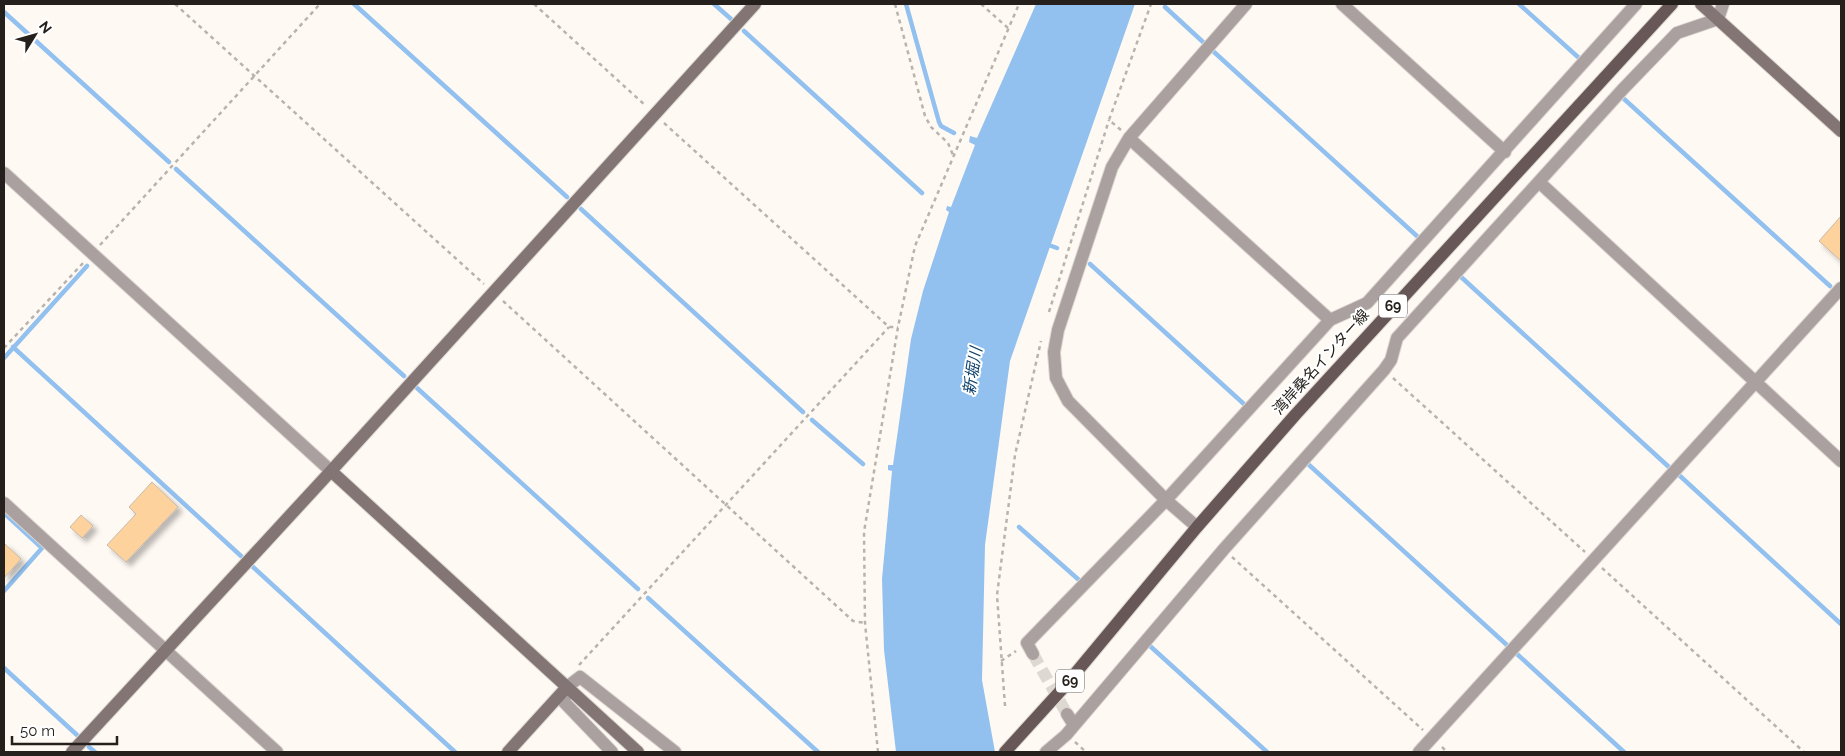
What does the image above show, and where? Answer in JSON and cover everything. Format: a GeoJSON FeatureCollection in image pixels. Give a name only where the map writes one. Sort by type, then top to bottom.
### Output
{"type":"FeatureCollection","features":[{"type":"Feature","properties":{"kind":"main road","name":"湾岸桑名インター線"},"geometry":{"type":"LineString","coordinates":[[1005,752],[1064,688],[1197,527],[1377,324],[1672,4]]}},
{"type":"Feature","properties":{"kind":"street"},"geometry":{"type":"LineString","coordinates":[[72,752],[331,471],[755,4]]}},
{"type":"Feature","properties":{"kind":"street"},"geometry":{"type":"LineString","coordinates":[[1197,527],[1166,500],[1068,401],[1056,378],[1054,352],[1058,330],[1112,167],[1129,138],[1246,4]]}},
{"type":"Feature","properties":{"kind":"street"},"geometry":{"type":"LineString","coordinates":[[1342,4],[1504,152]]}},
{"type":"Feature","properties":{"kind":"street"},"geometry":{"type":"LineString","coordinates":[[1033,654],[1027,643],[1166,500],[1330,320],[1367,303],[1636,4]]}},
{"type":"Feature","properties":{"kind":"street"},"geometry":{"type":"LineString","coordinates":[[1701,4],[1841,131]]}},
{"type":"Feature","properties":{"kind":"street"},"geometry":{"type":"LineString","coordinates":[[1718,19],[1723,4]]}},
{"type":"Feature","properties":{"kind":"street"},"geometry":{"type":"LineString","coordinates":[[1046,752],[1074,725],[1224,549],[1384,370],[1398,338],[1623,89],[1677,34],[1718,19]]}},
{"type":"Feature","properties":{"kind":"street"},"geometry":{"type":"LineString","coordinates":[[1129,138],[1330,320]]}},
{"type":"Feature","properties":{"kind":"street"},"geometry":{"type":"LineString","coordinates":[[4,173],[638,752]]}},
{"type":"Feature","properties":{"kind":"street"},"geometry":{"type":"LineString","coordinates":[[1539,182],[1841,461]]}},
{"type":"Feature","properties":{"kind":"street"},"geometry":{"type":"LineString","coordinates":[[1419,752],[1841,288]]}},
{"type":"Feature","properties":{"kind":"street"},"geometry":{"type":"LineString","coordinates":[[4,503],[277,752]]}},
{"type":"Feature","properties":{"kind":"street"},"geometry":{"type":"LineString","coordinates":[[508,752],[567,687],[580,678],[675,752]]}},
{"type":"Feature","properties":{"kind":"street"},"geometry":{"type":"LineString","coordinates":[[567,687],[564,702],[612,752]]}},
{"type":"Feature","properties":{"kind":"street"},"geometry":{"type":"LineString","coordinates":[[1067,714],[1074,725]]}},
{"type":"Feature","properties":{"kind":"path"},"geometry":{"type":"LineString","coordinates":[[175,4],[854,621],[865,623]]}},
{"type":"Feature","properties":{"kind":"path"},"geometry":{"type":"LineString","coordinates":[[4,348],[320,4]]}},
{"type":"Feature","properties":{"kind":"path"},"geometry":{"type":"LineString","coordinates":[[534,4],[889,327],[898,327]]}},
{"type":"Feature","properties":{"kind":"path"},"geometry":{"type":"LineString","coordinates":[[895,4],[925,116],[931,127],[948,143],[953,157]]}},
{"type":"Feature","properties":{"kind":"path"},"geometry":{"type":"LineString","coordinates":[[981,4],[1008,28]]}},
{"type":"Feature","properties":{"kind":"path"},"geometry":{"type":"LineString","coordinates":[[878,752],[865,623],[864,532],[898,327],[915,246],[1019,4]]}},
{"type":"Feature","properties":{"kind":"path"},"geometry":{"type":"LineString","coordinates":[[1046,321],[1109,120],[1151,4]]}},
{"type":"Feature","properties":{"kind":"path"},"geometry":{"type":"LineString","coordinates":[[1109,120],[1129,138]]}},
{"type":"Feature","properties":{"kind":"path"},"geometry":{"type":"LineString","coordinates":[[567,687],[574,671],[889,327]]}},
{"type":"Feature","properties":{"kind":"path"},"geometry":{"type":"LineString","coordinates":[[1005,706],[997,594],[1015,455],[1042,340]]}},
{"type":"Feature","properties":{"kind":"path"},"geometry":{"type":"LineString","coordinates":[[1384,370],[1804,752]]}},
{"type":"Feature","properties":{"kind":"path"},"geometry":{"type":"LineString","coordinates":[[1224,549],[1447,752]]}},
{"type":"Feature","properties":{"kind":"path"},"geometry":{"type":"LineString","coordinates":[[1001,662],[1027,643]]}},
{"type":"Feature","properties":{"kind":"water","name":"新堀川"},"geometry":{"type":"Polygon","coordinates":[[[1036,4],[1135,4],[1010,361],[985,545],[982,680],[995,752],[896,752],[884,650],[882,579],[892,471],[888,470],[888,465],[893,465],[911,339],[923,291],[949,212],[946,210],[947,206],[951,207],[975,145],[969,142],[970,136],[977,138],[1036,4]]]}},
{"type":"Feature","properties":{"kind":"building"},"geometry":{"type":"Polygon","coordinates":[[[1841,216],[1841,261],[1819,241],[1841,216]]]}},
{"type":"Feature","properties":{"kind":"building"},"geometry":{"type":"Polygon","coordinates":[[[152,482],[178,507],[126,562],[107,545],[136,514],[129,507],[152,482]]]}},
{"type":"Feature","properties":{"kind":"building"},"geometry":{"type":"Polygon","coordinates":[[[81,515],[93,526],[82,538],[70,527],[81,515]]]}},
{"type":"Feature","properties":{"kind":"building"},"geometry":{"type":"Polygon","coordinates":[[[4,543],[21,559],[4,578],[4,543]]]}},
{"type":"Feature","properties":{"kind":"waterway"},"geometry":{"type":"LineString","coordinates":[[354,4],[567,197]]}},
{"type":"Feature","properties":{"kind":"waterway"},"geometry":{"type":"LineString","coordinates":[[714,4],[731,19]]}},
{"type":"Feature","properties":{"kind":"waterway"},"geometry":{"type":"LineString","coordinates":[[906,4],[939,122],[941,126],[954,133]]}},
{"type":"Feature","properties":{"kind":"waterway"},"geometry":{"type":"LineString","coordinates":[[1519,4],[1579,58]]}},
{"type":"Feature","properties":{"kind":"waterway"},"geometry":{"type":"LineString","coordinates":[[1165,7],[1203,42]]}},
{"type":"Feature","properties":{"kind":"waterway"},"geometry":{"type":"LineString","coordinates":[[4,12],[169,162]]}},
{"type":"Feature","properties":{"kind":"waterway"},"geometry":{"type":"LineString","coordinates":[[744,31],[922,193]]}},
{"type":"Feature","properties":{"kind":"waterway"},"geometry":{"type":"LineString","coordinates":[[1214,52],[1418,237]]}},
{"type":"Feature","properties":{"kind":"waterway"},"geometry":{"type":"LineString","coordinates":[[1623,98],[1830,286]]}},
{"type":"Feature","properties":{"kind":"waterway"},"geometry":{"type":"LineString","coordinates":[[176,169],[404,376]]}},
{"type":"Feature","properties":{"kind":"waterway"},"geometry":{"type":"LineString","coordinates":[[581,209],[803,412]]}},
{"type":"Feature","properties":{"kind":"waterway"},"geometry":{"type":"LineString","coordinates":[[1046,244],[1057,248]]}},
{"type":"Feature","properties":{"kind":"waterway"},"geometry":{"type":"LineString","coordinates":[[1090,264],[1245,405]]}},
{"type":"Feature","properties":{"kind":"waterway"},"geometry":{"type":"LineString","coordinates":[[4,358],[87,266]]}},
{"type":"Feature","properties":{"kind":"waterway"},"geometry":{"type":"LineString","coordinates":[[1460,276],[1670,468]]}},
{"type":"Feature","properties":{"kind":"waterway"},"geometry":{"type":"LineString","coordinates":[[13,347],[241,556]]}},
{"type":"Feature","properties":{"kind":"waterway"},"geometry":{"type":"LineString","coordinates":[[417,388],[638,589]]}},
{"type":"Feature","properties":{"kind":"waterway"},"geometry":{"type":"LineString","coordinates":[[812,420],[863,464]]}},
{"type":"Feature","properties":{"kind":"waterway"},"geometry":{"type":"LineString","coordinates":[[1308,464],[1508,646]]}},
{"type":"Feature","properties":{"kind":"waterway"},"geometry":{"type":"LineString","coordinates":[[1679,475],[1841,624]]}},
{"type":"Feature","properties":{"kind":"waterway"},"geometry":{"type":"LineString","coordinates":[[4,513],[42,548],[4,591]]}},
{"type":"Feature","properties":{"kind":"waterway"},"geometry":{"type":"LineString","coordinates":[[1019,527],[1079,580]]}},
{"type":"Feature","properties":{"kind":"waterway"},"geometry":{"type":"LineString","coordinates":[[253,567],[455,752]]}},
{"type":"Feature","properties":{"kind":"waterway"},"geometry":{"type":"LineString","coordinates":[[648,598],[818,752]]}},
{"type":"Feature","properties":{"kind":"waterway"},"geometry":{"type":"LineString","coordinates":[[1150,646],[1267,752]]}},
{"type":"Feature","properties":{"kind":"waterway"},"geometry":{"type":"LineString","coordinates":[[1517,654],[1624,752]]}},
{"type":"Feature","properties":{"kind":"waterway"},"geometry":{"type":"LineString","coordinates":[[4,668],[77,735]]}},
{"type":"Feature","properties":{"kind":"waterway"},"geometry":{"type":"LineString","coordinates":[[89,747],[95,752]]}},
{"type":"Feature","properties":{"kind":"tunnel"},"geometry":{"type":"LineString","coordinates":[[1033,654],[1067,714]]}}]}
